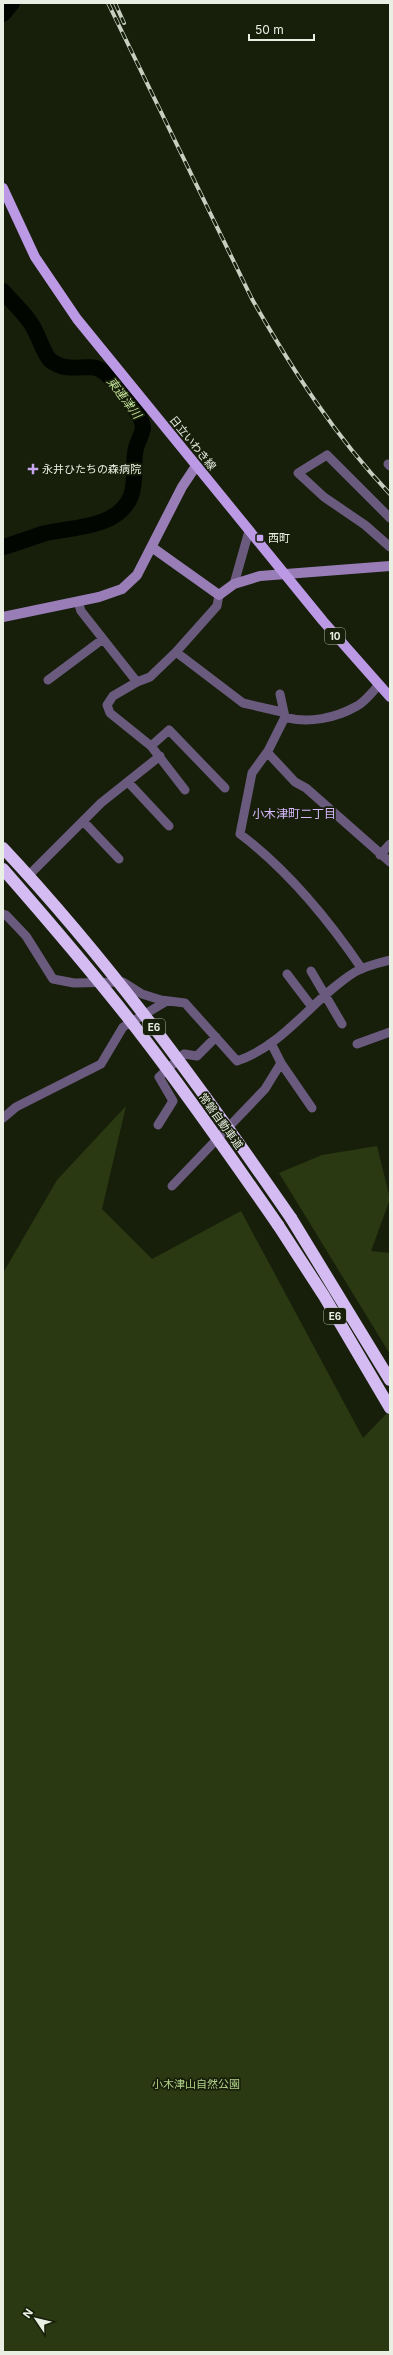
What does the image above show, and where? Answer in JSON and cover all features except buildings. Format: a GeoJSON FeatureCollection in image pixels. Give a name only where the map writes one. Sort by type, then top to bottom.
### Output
{"type":"FeatureCollection","features":[{"type":"Feature","properties":{"kind":"highway","name":"常磐自動車道"},"geometry":{"type":"LineString","coordinates":[[3,848],[78,934],[157,1032],[233,1134],[291,1218],[390,1380]]}},
{"type":"Feature","properties":{"kind":"highway","name":"常磐自動車道"},"geometry":{"type":"LineString","coordinates":[[3,869],[68,944],[146,1040],[222,1142],[278,1225],[390,1408]]}},
{"type":"Feature","properties":{"kind":"main road","name":"日立いわき線"},"geometry":{"type":"LineString","coordinates":[[3,188],[23,234],[46,276],[77,319],[249,531],[390,697]]}},
{"type":"Feature","properties":{"kind":"street"},"geometry":{"type":"LineString","coordinates":[[390,518],[327,455],[298,473],[324,497],[365,525],[390,548]]}},
{"type":"Feature","properties":{"kind":"street"},"geometry":{"type":"LineString","coordinates":[[3,617],[78,602],[122,589],[137,575],[153,548],[182,487],[196,466]]}},
{"type":"Feature","properties":{"kind":"street"},"geometry":{"type":"LineString","coordinates":[[234,584],[249,531]]}},
{"type":"Feature","properties":{"kind":"street"},"geometry":{"type":"LineString","coordinates":[[153,548],[219,595]]}},
{"type":"Feature","properties":{"kind":"street"},"geometry":{"type":"LineString","coordinates":[[185,790],[151,746],[110,712],[107,705],[113,696],[137,682],[150,678],[176,652],[216,606],[219,595],[234,584],[260,576],[284,573],[390,566]]}},
{"type":"Feature","properties":{"kind":"street"},"geometry":{"type":"LineString","coordinates":[[78,602],[81,611],[137,682]]}},
{"type":"Feature","properties":{"kind":"street"},"geometry":{"type":"LineString","coordinates":[[48,680],[103,639]]}},
{"type":"Feature","properties":{"kind":"street"},"geometry":{"type":"LineString","coordinates":[[176,652],[243,703],[299,721],[329,717],[357,706],[379,685]]}},
{"type":"Feature","properties":{"kind":"street"},"geometry":{"type":"LineString","coordinates":[[280,694],[284,715],[267,752],[252,773],[240,834],[266,854],[297,886],[340,937],[362,969]]}},
{"type":"Feature","properties":{"kind":"street"},"geometry":{"type":"LineString","coordinates":[[151,746],[169,730],[225,788]]}},
{"type":"Feature","properties":{"kind":"street"},"geometry":{"type":"LineString","coordinates":[[267,752],[295,782],[306,788],[380,855],[390,862]]}},
{"type":"Feature","properties":{"kind":"street"},"geometry":{"type":"LineString","coordinates":[[32,872],[84,822],[101,803],[160,756]]}},
{"type":"Feature","properties":{"kind":"street"},"geometry":{"type":"LineString","coordinates":[[128,782],[169,826]]}},
{"type":"Feature","properties":{"kind":"street"},"geometry":{"type":"LineString","coordinates":[[84,822],[119,859]]}},
{"type":"Feature","properties":{"kind":"street"},"geometry":{"type":"LineString","coordinates":[[380,855],[390,844]]}},
{"type":"Feature","properties":{"kind":"street"},"geometry":{"type":"LineString","coordinates":[[3,914],[26,936],[54,979],[74,983],[123,982],[142,994],[167,1001],[185,1003],[237,1061],[271,1043],[325,996],[362,969],[390,960]]}},
{"type":"Feature","properties":{"kind":"street"},"geometry":{"type":"LineString","coordinates":[[311,971],[342,1024]]}},
{"type":"Feature","properties":{"kind":"street"},"geometry":{"type":"LineString","coordinates":[[287,974],[312,1007]]}},
{"type":"Feature","properties":{"kind":"street"},"geometry":{"type":"LineString","coordinates":[[3,1118],[16,1107],[101,1064],[123,1027],[167,1001]]}},
{"type":"Feature","properties":{"kind":"street"},"geometry":{"type":"LineString","coordinates":[[357,1044],[390,1032]]}},
{"type":"Feature","properties":{"kind":"street"},"geometry":{"type":"LineString","coordinates":[[158,1125],[173,1101],[158,1077],[184,1054],[197,1056],[216,1037]]}},
{"type":"Feature","properties":{"kind":"street"},"geometry":{"type":"LineString","coordinates":[[271,1043],[281,1063],[312,1108]]}},
{"type":"Feature","properties":{"kind":"street"},"geometry":{"type":"LineString","coordinates":[[172,1186],[265,1089],[281,1063]]}},
{"type":"Feature","properties":{"kind":"green space","name":"小木津山自然公園"},"geometry":{"type":"Polygon","coordinates":[[[126,1106],[102,1209],[152,1259],[241,1211],[363,1438],[390,1410],[390,2352],[3,2352],[3,1273],[57,1180],[126,1106]]]}},
{"type":"Feature","properties":{"kind":"green space"},"geometry":{"type":"Polygon","coordinates":[[[377,1146],[390,1199],[371,1251],[390,1253],[390,1354],[279,1173],[322,1155],[377,1146]]]}},
{"type":"Feature","properties":{"kind":"waterway","name":"東連津川"},"geometry":{"type":"LineString","coordinates":[[3,14],[12,3]]}},
{"type":"Feature","properties":{"kind":"waterway","name":"東連津川"},"geometry":{"type":"LineString","coordinates":[[3,291],[29,320],[50,360],[57,365],[65,367],[92,367],[104,372],[115,382],[128,398],[142,422],[143,428],[135,454],[133,490],[125,507],[106,520],[94,524],[46,533],[3,547]]}},
{"type":"Feature","properties":{"kind":"railway"},"geometry":{"type":"LineString","coordinates":[[108,3],[252,299],[298,376],[315,401],[350,448],[390,494]]}},
{"type":"Feature","properties":{"kind":"railway"},"geometry":{"type":"LineString","coordinates":[[115,3],[124,23]]}},
{"type":"Feature","properties":{"kind":"place","name":"永井ひたちの森病院"},"geometry":{"type":"Point","coordinates":[33,469]}},
{"type":"Feature","properties":{"kind":"place","name":"西町"},"geometry":{"type":"Point","coordinates":[260,538]}},
{"type":"Feature","properties":{"kind":"district","name":"小木津町二丁目"},"geometry":{"type":"Point","coordinates":[294,814]}}]}
